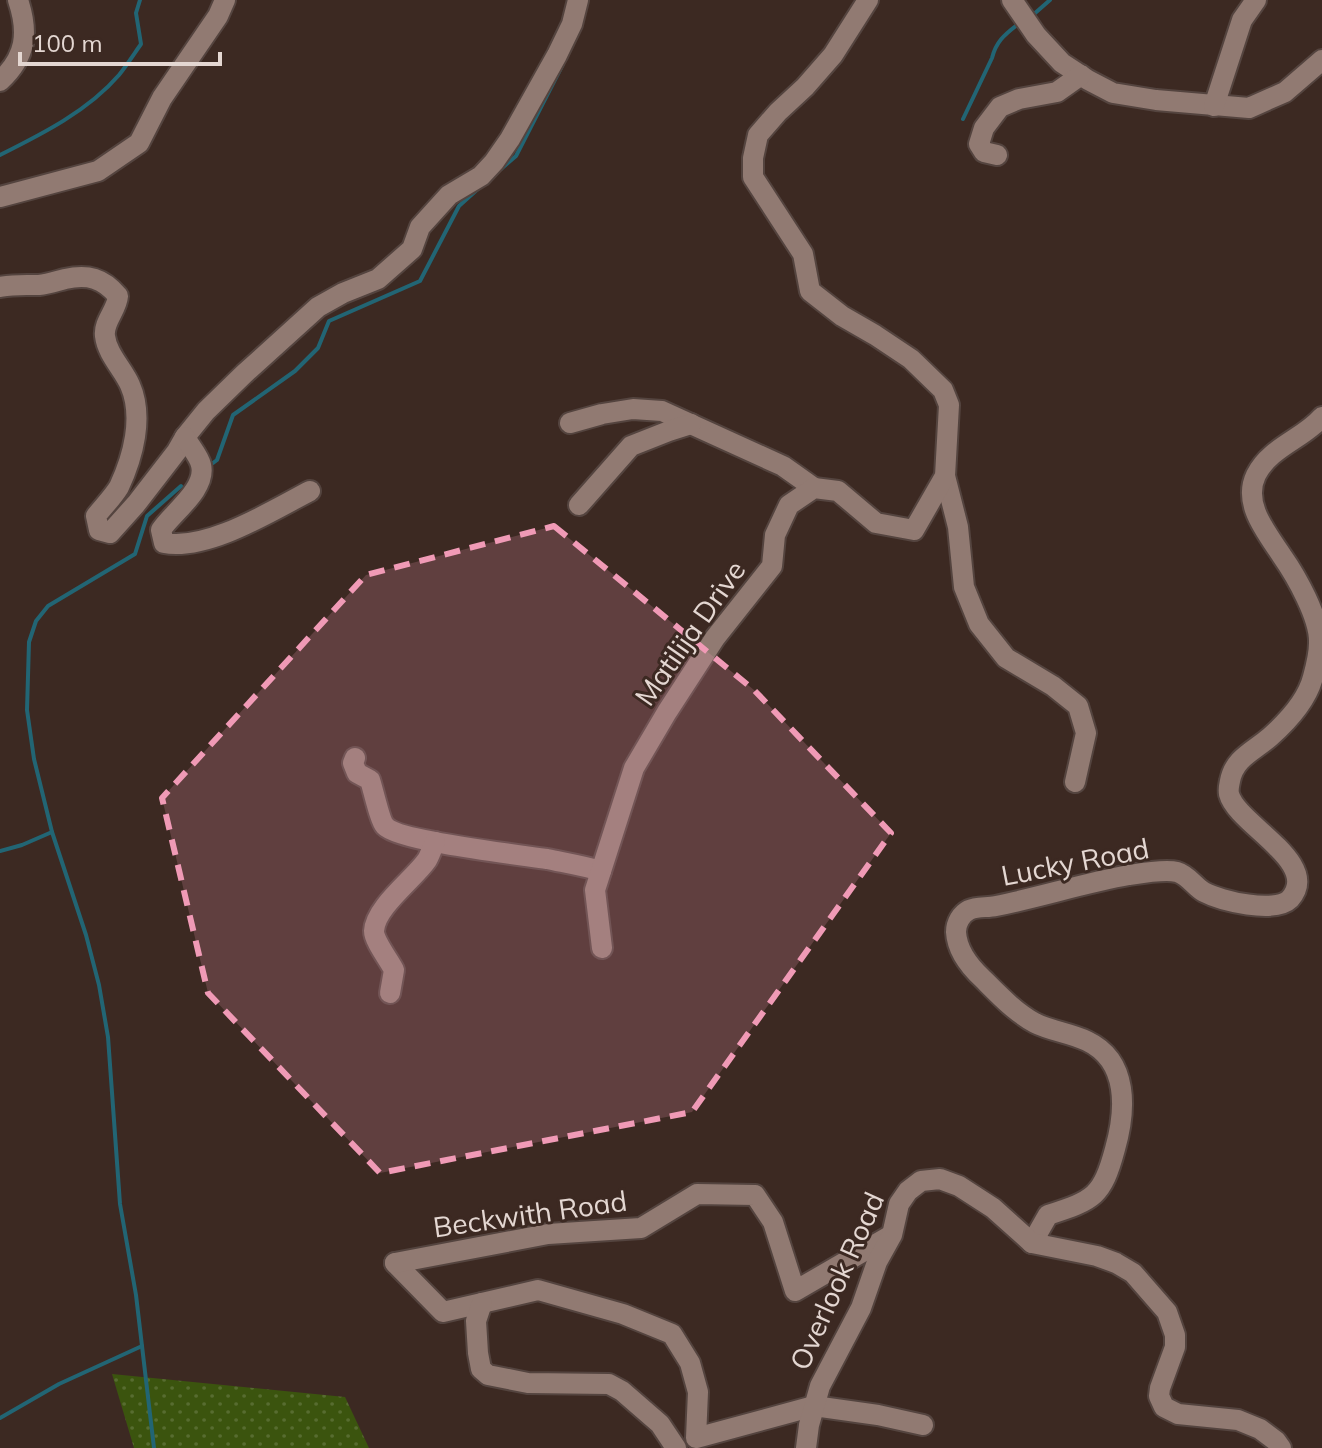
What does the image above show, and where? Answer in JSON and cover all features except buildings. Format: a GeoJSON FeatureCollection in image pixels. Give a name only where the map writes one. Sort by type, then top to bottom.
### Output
{"type":"FeatureCollection","features":[{"type":"Feature","properties":{"kind":"street"},"geometry":{"type":"LineString","coordinates":[[0,81],[13,69],[24,43],[18,0]]}},
{"type":"Feature","properties":{"kind":"street"},"geometry":{"type":"LineString","coordinates":[[0,197],[98,171],[139,143],[162,98],[218,16],[225,0]]}},
{"type":"Feature","properties":{"kind":"street"},"geometry":{"type":"LineString","coordinates":[[0,287],[22,283],[42,285],[89,277],[108,283],[118,296],[105,335],[121,374],[130,385],[137,416],[134,441],[118,488],[96,516],[99,530],[110,533],[136,504],[206,411],[244,374],[318,307],[378,279],[412,249],[420,227],[449,195],[481,176],[494,162],[557,55],[572,24],[578,0]]}},
{"type":"Feature","properties":{"kind":"street"},"geometry":{"type":"LineString","coordinates":[[868,0],[833,55],[758,135],[753,177],[803,254],[810,291],[842,316],[911,359],[943,390],[949,405],[945,476],[958,527],[964,587],[979,624],[1006,658],[1053,686],[1078,706],[1086,733],[1075,782]]}},
{"type":"Feature","properties":{"kind":"street"},"geometry":{"type":"LineString","coordinates":[[1012,0],[1036,35],[1062,63],[1113,93],[1249,108],[1285,92],[1322,60]]}},
{"type":"Feature","properties":{"kind":"street"},"geometry":{"type":"LineString","coordinates":[[1214,106],[1242,20],[1256,0]]}},
{"type":"Feature","properties":{"kind":"street"},"geometry":{"type":"LineString","coordinates":[[997,155],[984,152],[979,144],[984,128],[1000,107],[1019,99],[1057,92],[1081,75]]}},
{"type":"Feature","properties":{"kind":"street"},"geometry":{"type":"LineString","coordinates":[[570,423],[633,409],[662,411],[783,466],[814,488],[838,491],[876,523],[914,530],[945,476]]}},
{"type":"Feature","properties":{"kind":"street","name":"Lucky Road"},"geometry":{"type":"LineString","coordinates":[[1032,1243],[1048,1215],[1082,1204],[1107,1179],[1118,1136],[1123,1097],[1120,1077],[1103,1050],[1085,1040],[1036,1023],[1010,1005],[978,975],[961,952],[957,925],[962,914],[972,908],[992,907],[1149,872],[1177,872],[1202,891],[1232,902],[1280,905],[1290,899],[1300,882],[1299,870],[1279,844],[1236,809],[1228,791],[1232,772],[1243,756],[1270,737],[1298,709],[1312,681],[1319,641],[1313,614],[1283,557],[1262,528],[1253,501],[1254,481],[1269,458],[1322,417]]}},
{"type":"Feature","properties":{"kind":"street"},"geometry":{"type":"LineString","coordinates":[[579,505],[627,449],[691,424]]}},
{"type":"Feature","properties":{"kind":"street"},"geometry":{"type":"LineString","coordinates":[[185,437],[201,465],[201,478],[185,505],[161,530],[164,543],[175,545],[224,534],[310,491]]}},
{"type":"Feature","properties":{"kind":"street","name":"Matilija Drive"},"geometry":{"type":"LineString","coordinates":[[602,948],[595,890],[634,768],[715,638],[772,566],[775,535],[789,505],[814,488]]}},
{"type":"Feature","properties":{"kind":"street"},"geometry":{"type":"LineString","coordinates":[[355,758],[353,763],[357,773],[370,780],[383,825],[389,830],[435,842],[601,871]]}},
{"type":"Feature","properties":{"kind":"street"},"geometry":{"type":"LineString","coordinates":[[390,993],[394,970],[374,931],[378,918],[427,860],[435,842]]}},
{"type":"Feature","properties":{"kind":"street","name":"Overlook Road"},"geometry":{"type":"LineString","coordinates":[[806,1448],[820,1386],[861,1308],[877,1262],[892,1235],[899,1204],[908,1191],[921,1181],[940,1179],[959,1186],[993,1208],[1032,1243]]}},
{"type":"Feature","properties":{"kind":"street","name":"Beckwith Road"},"geometry":{"type":"LineString","coordinates":[[482,1303],[443,1312],[395,1263],[548,1234],[641,1228],[697,1194],[755,1195],[773,1222],[795,1291],[892,1235]]}},
{"type":"Feature","properties":{"kind":"street"},"geometry":{"type":"LineString","coordinates":[[1032,1243],[1097,1256],[1116,1263],[1133,1273],[1167,1312],[1175,1335],[1175,1347],[1160,1388],[1159,1396],[1164,1407],[1178,1414],[1238,1420],[1260,1429],[1281,1448]]}},
{"type":"Feature","properties":{"kind":"street"},"geometry":{"type":"LineString","coordinates":[[676,1448],[660,1424],[622,1391],[609,1384],[528,1383],[488,1375],[481,1369],[478,1353],[476,1321],[482,1303],[538,1290],[623,1314],[672,1334],[690,1363],[698,1392],[696,1438],[814,1406],[923,1425]]}},
{"type":"Feature","properties":{"kind":"highlighted area"},"geometry":{"type":"Polygon","coordinates":[[[554,526],[754,690],[891,833],[692,1112],[380,1173],[208,993],[162,798],[366,575],[554,526]]]}},
{"type":"Feature","properties":{"kind":"green space"},"geometry":{"type":"Polygon","coordinates":[[[112,1374],[345,1397],[369,1448],[134,1448],[112,1374]]]}},
{"type":"Feature","properties":{"kind":"waterway"},"geometry":{"type":"LineString","coordinates":[[0,155],[79,111],[119,75],[141,44],[136,13],[140,0]]}},
{"type":"Feature","properties":{"kind":"waterway"},"geometry":{"type":"LineString","coordinates":[[1034,14],[1050,0]]}},
{"type":"Feature","properties":{"kind":"waterway"},"geometry":{"type":"LineString","coordinates":[[963,119],[998,43],[1017,25]]}},
{"type":"Feature","properties":{"kind":"waterway"},"geometry":{"type":"LineString","coordinates":[[501,169],[516,156],[563,64]]}},
{"type":"Feature","properties":{"kind":"waterway"},"geometry":{"type":"LineString","coordinates":[[213,463],[217,460],[233,415],[295,371],[318,348],[329,321],[420,281],[459,206],[479,188]]}},
{"type":"Feature","properties":{"kind":"waterway"},"geometry":{"type":"LineString","coordinates":[[154,1448],[136,1295],[120,1204],[108,1037],[86,935],[52,832],[34,759],[27,710],[29,642],[36,621],[48,606],[135,554],[147,516],[181,486]]}},
{"type":"Feature","properties":{"kind":"waterway"},"geometry":{"type":"LineString","coordinates":[[0,851],[52,832]]}},
{"type":"Feature","properties":{"kind":"waterway"},"geometry":{"type":"LineString","coordinates":[[0,1418],[59,1384],[142,1346]]}}]}
